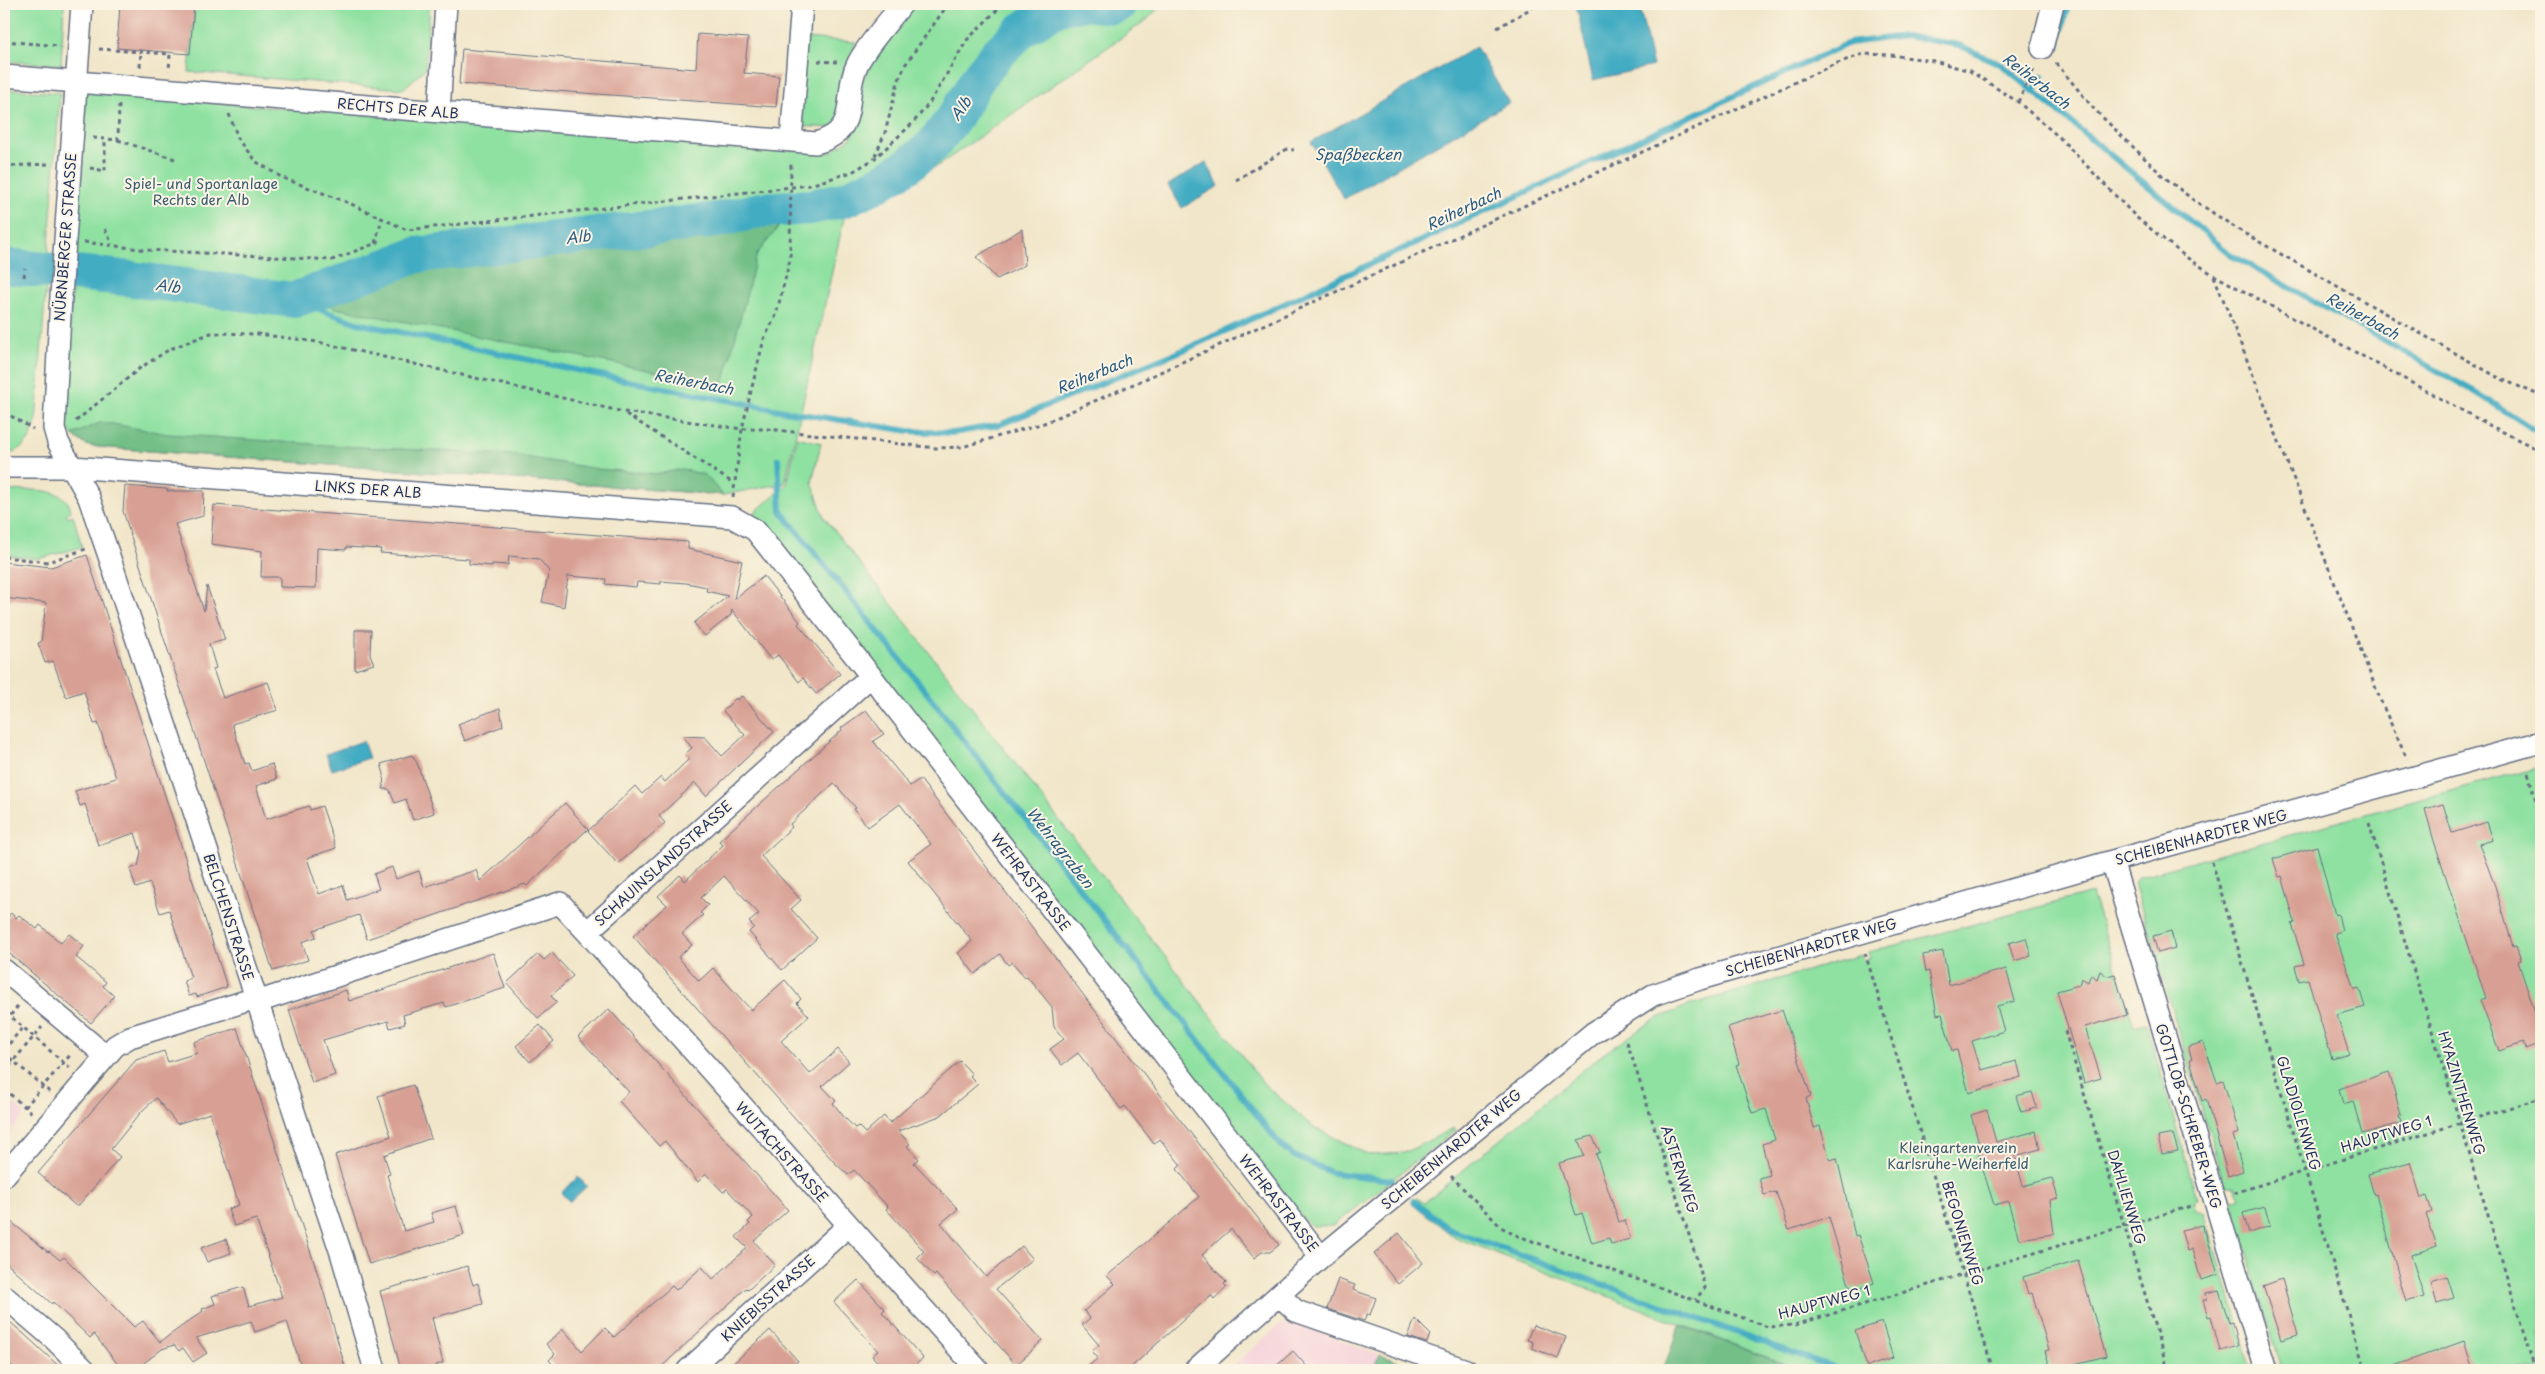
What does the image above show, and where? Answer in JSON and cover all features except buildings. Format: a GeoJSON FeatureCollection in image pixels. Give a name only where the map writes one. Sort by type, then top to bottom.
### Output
{"type":"FeatureCollection","features":[{"type":"Feature","properties":{"kind":"street","name":"NÜRNBERGER STRASSE"},"geometry":{"type":"LineString","coordinates":[[72,467],[58,442],[54,428],[61,296],[70,240],[76,81],[88,48],[82,4]]}},
{"type":"Feature","properties":{"kind":"street"},"geometry":{"type":"LineString","coordinates":[[439,111],[446,4]]}},
{"type":"Feature","properties":{"kind":"street"},"geometry":{"type":"LineString","coordinates":[[792,141],[802,4]]}},
{"type":"Feature","properties":{"kind":"street"},"geometry":{"type":"LineString","coordinates":[[857,64],[902,4]]}},
{"type":"Feature","properties":{"kind":"street"},"geometry":{"type":"LineString","coordinates":[[2042,48],[2053,4]]}},
{"type":"Feature","properties":{"kind":"street","name":"RECHTS DER ALB"},"geometry":{"type":"LineString","coordinates":[[4,76],[816,143],[827,140],[840,131],[848,117],[853,77],[857,64]]}},
{"type":"Feature","properties":{"kind":"street","name":"LINKS DER ALB"},"geometry":{"type":"LineString","coordinates":[[4,467],[72,467],[732,517]]}},
{"type":"Feature","properties":{"kind":"street","name":"BELCHENSTRASSE"},"geometry":{"type":"LineString","coordinates":[[72,467],[89,498],[342,1256],[375,1370]]}},
{"type":"Feature","properties":{"kind":"street","name":"WEHRASTRASSE"},"geometry":{"type":"LineString","coordinates":[[732,517],[755,530],[871,676],[1321,1258]]}},
{"type":"Feature","properties":{"kind":"street","name":"SCHAUINSLANDSTRASSE"},"geometry":{"type":"LineString","coordinates":[[4,1176],[106,1056],[116,1046],[130,1037],[256,1000],[560,903],[587,932],[871,676]]}},
{"type":"Feature","properties":{"kind":"street","name":"SCHEIBENHARDTER WEG"},"geometry":{"type":"LineString","coordinates":[[1195,1370],[1321,1258],[1586,1039],[1653,995],[1700,979],[2112,861],[2415,779],[2541,742]]}},
{"type":"Feature","properties":{"kind":"street","name":"GOTTLOB-SCHREBER-WEG"},"geometry":{"type":"LineString","coordinates":[[2112,861],[2266,1370]]}},
{"type":"Feature","properties":{"kind":"street","name":"WUTACHSTRASSE"},"geometry":{"type":"LineString","coordinates":[[587,932],[978,1370]]}},
{"type":"Feature","properties":{"kind":"street"},"geometry":{"type":"LineString","coordinates":[[4,970],[106,1056]]}},
{"type":"Feature","properties":{"kind":"street","name":"KNIEBISSTRASSE"},"geometry":{"type":"LineString","coordinates":[[688,1370],[848,1226]]}},
{"type":"Feature","properties":{"kind":"street"},"geometry":{"type":"LineString","coordinates":[[1279,1295],[1296,1311],[1466,1370]]}},
{"type":"Feature","properties":{"kind":"street"},"geometry":{"type":"LineString","coordinates":[[4,1296],[54,1339],[85,1370]]}},
{"type":"Feature","properties":{"kind":"path"},"geometry":{"type":"LineString","coordinates":[[874,159],[885,133],[898,82],[905,65],[948,4]]}},
{"type":"Feature","properties":{"kind":"path"},"geometry":{"type":"LineString","coordinates":[[226,109],[238,138],[255,160],[283,178],[349,203],[407,230],[830,181],[852,172],[874,159],[923,113],[967,40],[1004,4]]}},
{"type":"Feature","properties":{"kind":"path"},"geometry":{"type":"LineString","coordinates":[[1497,28],[1536,6]]}},
{"type":"Feature","properties":{"kind":"path"},"geometry":{"type":"LineString","coordinates":[[4,42],[166,53]]}},
{"type":"Feature","properties":{"kind":"path"},"geometry":{"type":"LineString","coordinates":[[2042,48],[2094,109],[2162,176],[2192,199],[2242,232],[2499,378],[2541,396]]}},
{"type":"Feature","properties":{"kind":"path"},"geometry":{"type":"LineString","coordinates":[[140,59],[141,51]]}},
{"type":"Feature","properties":{"kind":"path"},"geometry":{"type":"LineString","coordinates":[[4,412],[36,430],[54,428],[76,421],[140,368],[170,349],[211,333],[227,332],[318,342],[624,412],[742,429],[767,429],[936,448],[962,447],[1044,423],[1163,371],[1834,64],[1862,54],[1891,55],[1925,60],[1970,70],[2018,102],[2059,137],[2136,217],[2186,257],[2214,275],[2541,451]]}},
{"type":"Feature","properties":{"kind":"path"},"geometry":{"type":"LineString","coordinates":[[798,59],[857,64]]}},
{"type":"Feature","properties":{"kind":"path"},"geometry":{"type":"LineString","coordinates":[[2018,102],[2031,75]]}},
{"type":"Feature","properties":{"kind":"path"},"geometry":{"type":"LineString","coordinates":[[118,140],[122,85]]}},
{"type":"Feature","properties":{"kind":"path"},"geometry":{"type":"LineString","coordinates":[[105,171],[105,140],[118,140],[178,160]]}},
{"type":"Feature","properties":{"kind":"path"},"geometry":{"type":"LineString","coordinates":[[1236,180],[1287,149],[1294,150]]}},
{"type":"Feature","properties":{"kind":"path"},"geometry":{"type":"LineString","coordinates":[[4,166],[58,164]]}},
{"type":"Feature","properties":{"kind":"path"},"geometry":{"type":"LineString","coordinates":[[732,517],[733,483],[742,429],[764,339],[776,315],[790,260],[791,166]]}},
{"type":"Feature","properties":{"kind":"path"},"geometry":{"type":"LineString","coordinates":[[70,240],[259,258],[332,260],[377,242],[382,219]]}},
{"type":"Feature","properties":{"kind":"path"},"geometry":{"type":"LineString","coordinates":[[105,229],[113,245]]}},
{"type":"Feature","properties":{"kind":"path"},"geometry":{"type":"LineString","coordinates":[[24,277],[25,268]]}},
{"type":"Feature","properties":{"kind":"path"},"geometry":{"type":"LineString","coordinates":[[2214,275],[2382,704],[2415,779]]}},
{"type":"Feature","properties":{"kind":"path"},"geometry":{"type":"LineString","coordinates":[[624,412],[733,483]]}},
{"type":"Feature","properties":{"kind":"path"},"geometry":{"type":"LineString","coordinates":[[4,557],[48,562],[104,543]]}},
{"type":"Feature","properties":{"kind":"path"},"geometry":{"type":"LineString","coordinates":[[2528,773],[2541,818]]}},
{"type":"Feature","properties":{"kind":"path","name":"HYAZINTHENWEG"},"geometry":{"type":"LineString","coordinates":[[2369,823],[2535,1370]]}},
{"type":"Feature","properties":{"kind":"path","name":"GLADIOLENWEG"},"geometry":{"type":"LineString","coordinates":[[2212,862],[2365,1370]]}},
{"type":"Feature","properties":{"kind":"path"},"geometry":{"type":"LineString","coordinates":[[1864,950],[1873,948]]}},
{"type":"Feature","properties":{"kind":"path","name":"BEGONIENWEG"},"geometry":{"type":"LineString","coordinates":[[1867,960],[1993,1370]]}},
{"type":"Feature","properties":{"kind":"path"},"geometry":{"type":"LineString","coordinates":[[4,1017],[10,1016],[30,992]]}},
{"type":"Feature","properties":{"kind":"path"},"geometry":{"type":"LineString","coordinates":[[4,1072],[55,1013]]}},
{"type":"Feature","properties":{"kind":"path"},"geometry":{"type":"LineString","coordinates":[[10,1016],[64,1063]]}},
{"type":"Feature","properties":{"kind":"path"},"geometry":{"type":"LineString","coordinates":[[23,1027],[4,1051],[43,1086]]}},
{"type":"Feature","properties":{"kind":"path","name":"DAHLIENWEG"},"geometry":{"type":"LineString","coordinates":[[2065,1031],[2168,1370]]}},
{"type":"Feature","properties":{"kind":"path"},"geometry":{"type":"LineString","coordinates":[[25,1107],[85,1038]]}},
{"type":"Feature","properties":{"kind":"path","name":"ASTERNWEG"},"geometry":{"type":"LineString","coordinates":[[1627,1042],[1705,1288],[1696,1300]]}},
{"type":"Feature","properties":{"kind":"path"},"geometry":{"type":"LineString","coordinates":[[4,1089],[46,1126]]}},
{"type":"Feature","properties":{"kind":"path","name":"HAUPTWEG 1"},"geometry":{"type":"LineString","coordinates":[[2237,1192],[2541,1098]]}},
{"type":"Feature","properties":{"kind":"path"},"geometry":{"type":"LineString","coordinates":[[1444,1180],[1458,1168]]}},
{"type":"Feature","properties":{"kind":"path","name":"HAUPTWEG 1"},"geometry":{"type":"LineString","coordinates":[[1454,1179],[1501,1227],[1513,1234],[1768,1327],[1783,1327],[2195,1205]]}},
{"type":"Feature","properties":{"kind":"shaded area"},"geometry":{"type":"Polygon","coordinates":[[[4,1095],[25,1114],[4,1139],[4,1095]]]}},
{"type":"Feature","properties":{"kind":"shaded area"},"geometry":{"type":"Polygon","coordinates":[[[1281,1324],[1300,1325],[1380,1355],[1374,1370],[1228,1370],[1281,1324]]]}},
{"type":"Feature","properties":{"kind":"green space"},"geometry":{"type":"Polygon","coordinates":[[[4,4],[64,4],[61,65],[4,61],[4,4]]]}},
{"type":"Feature","properties":{"kind":"green space"},"geometry":{"type":"Polygon","coordinates":[[[195,4],[430,4],[425,69],[403,89],[189,72],[195,4]]]}},
{"type":"Feature","properties":{"kind":"green space","name":"Spiel- und Sportanlage Rechts der Alb"},"geometry":{"type":"Polygon","coordinates":[[[912,4],[1162,4],[1148,19],[939,165],[844,218],[785,483],[723,495],[98,447],[86,445],[66,429],[64,415],[85,92],[829,153],[852,137],[862,82],[880,46],[912,4]]]}},
{"type":"Feature","properties":{"kind":"green space"},"geometry":{"type":"Polygon","coordinates":[[[805,38],[855,42],[844,115],[835,128],[797,126],[805,38]]]}},
{"type":"Feature","properties":{"kind":"green space"},"geometry":{"type":"Polygon","coordinates":[[[4,89],[60,93],[36,422],[29,440],[17,451],[5,456],[4,89]]]}},
{"type":"Feature","properties":{"kind":"green space"},"geometry":{"type":"Polygon","coordinates":[[[782,215],[782,223],[757,254],[723,385],[335,308],[323,300],[325,294],[420,263],[524,250],[706,232],[782,215]]]}},
{"type":"Feature","properties":{"kind":"green space"},"geometry":{"type":"Polygon","coordinates":[[[102,422],[168,434],[513,455],[598,469],[658,474],[682,469],[705,475],[723,495],[98,447],[86,445],[72,435],[102,422]]]}},
{"type":"Feature","properties":{"kind":"green space"},"geometry":{"type":"Polygon","coordinates":[[[797,437],[821,443],[812,482],[824,517],[1264,1084],[1313,1127],[1369,1155],[1404,1153],[1454,1128],[1456,1130],[1333,1226],[1312,1226],[1303,1219],[754,513],[787,484],[797,437]]]}},
{"type":"Feature","properties":{"kind":"green space"},"geometry":{"type":"Polygon","coordinates":[[[33,490],[62,496],[68,502],[71,511],[66,514],[68,517],[73,515],[82,547],[38,559],[4,555],[4,491],[33,490]]]}},
{"type":"Feature","properties":{"kind":"green space"},"geometry":{"type":"Polygon","coordinates":[[[2541,766],[2541,1370],[2282,1370],[2231,1201],[2239,1197],[2235,1186],[2225,1186],[2134,883],[2138,877],[2541,766]]]}},
{"type":"Feature","properties":{"kind":"green space","name":"Kleingartenverein Karlsruhe-Weiherfeld"},"geometry":{"type":"Polygon","coordinates":[[[2092,893],[2134,1026],[2146,1023],[2197,1198],[2193,1200],[2196,1210],[2204,1213],[2251,1370],[1800,1370],[1454,1237],[1412,1203],[1417,1198],[1424,1203],[1600,1056],[1654,1020],[1690,1005],[1861,955],[1863,961],[1870,958],[1869,952],[2092,893]]]}},
{"type":"Feature","properties":{"kind":"green space"},"geometry":{"type":"Polygon","coordinates":[[[1680,1325],[1800,1370],[1663,1370],[1680,1325]]]}},
{"type":"Feature","properties":{"kind":"green space"},"geometry":{"type":"Polygon","coordinates":[[[1380,1355],[1421,1370],[1374,1370],[1380,1355]]]}},
{"type":"Feature","properties":{"kind":"water"},"geometry":{"type":"Polygon","coordinates":[[[1576,4],[1639,4],[1653,66],[1593,80],[1576,4]]]}},
{"type":"Feature","properties":{"kind":"water","name":"Spaßbecken"},"geometry":{"type":"Polygon","coordinates":[[[1476,47],[1509,103],[1344,199],[1311,142],[1476,47]]]}},
{"type":"Feature","properties":{"kind":"water"},"geometry":{"type":"Polygon","coordinates":[[[1206,162],[1219,186],[1182,208],[1168,185],[1206,162]]]}},
{"type":"Feature","properties":{"kind":"water"},"geometry":{"type":"Polygon","coordinates":[[[363,741],[369,758],[332,770],[326,754],[363,741]]]}},
{"type":"Feature","properties":{"kind":"water"},"geometry":{"type":"Polygon","coordinates":[[[578,1177],[587,1186],[570,1202],[561,1193],[578,1177]]]}},
{"type":"Feature","properties":{"kind":"waterway","name":"Alb"},"geometry":{"type":"LineString","coordinates":[[4,266],[115,277],[294,300],[417,255],[717,220],[760,210],[810,207],[843,200],[876,185],[906,167],[933,145],[953,119],[980,75],[997,54],[1022,30],[1058,7],[1080,4]]}},
{"type":"Feature","properties":{"kind":"waterway","name":"Alb"},"geometry":{"type":"LineString","coordinates":[[1094,4],[1112,6],[1119,4]]}},
{"type":"Feature","properties":{"kind":"waterway"},"geometry":{"type":"LineString","coordinates":[[2057,47],[2068,4]]}},
{"type":"Feature","properties":{"kind":"waterway","name":"Reiherbach"},"geometry":{"type":"LineString","coordinates":[[294,300],[357,323],[623,380],[784,411],[909,431],[953,433],[999,425],[1186,349],[1849,43],[1905,36],[1959,45],[2002,65],[2230,254],[2477,393],[2541,434]]}},
{"type":"Feature","properties":{"kind":"waterway"},"geometry":{"type":"LineString","coordinates":[[2033,91],[2043,76]]}},
{"type":"Feature","properties":{"kind":"waterway","name":"Wehragraben"},"geometry":{"type":"LineString","coordinates":[[778,459],[781,511],[915,678],[1278,1142],[1292,1155],[1333,1173],[1392,1180]]}},
{"type":"Feature","properties":{"kind":"waterway"},"geometry":{"type":"LineString","coordinates":[[1414,1201],[1451,1230],[1841,1370]]}}]}
